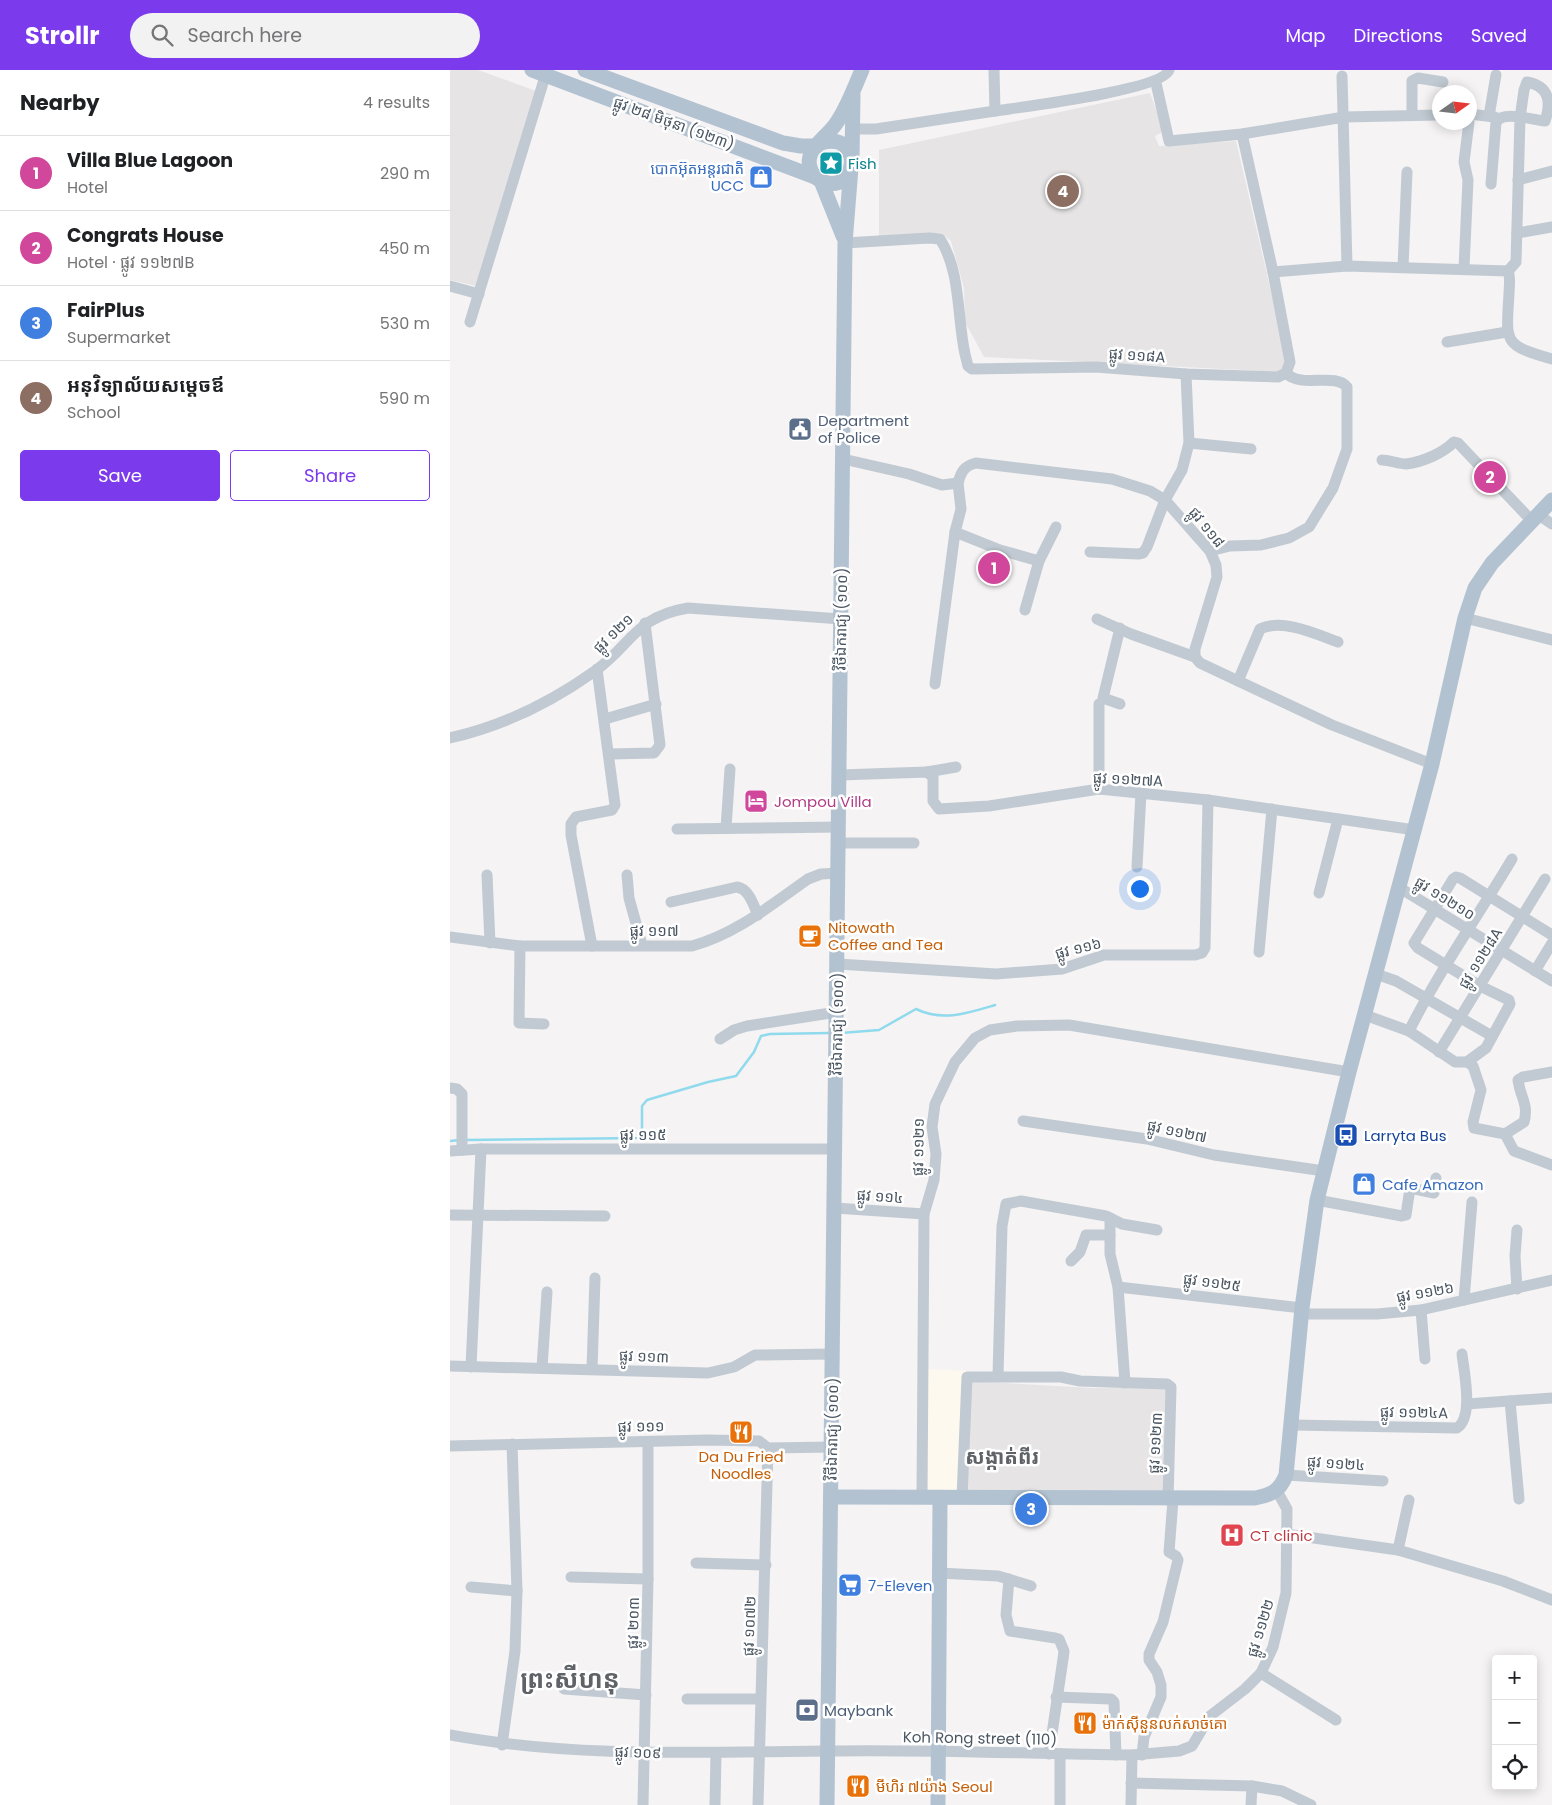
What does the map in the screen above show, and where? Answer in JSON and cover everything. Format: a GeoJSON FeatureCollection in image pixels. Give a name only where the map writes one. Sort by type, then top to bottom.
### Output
{"type":"FeatureCollection","features":[{"type":"Feature","properties":{"kind":"main road"},"geometry":{"type":"LineString","coordinates":[[585,70],[770,138],[801,146],[819,144],[829,140],[842,144],[850,153],[852,165],[848,174],[839,182],[832,184],[818,179]]}},
{"type":"Feature","properties":{"kind":"main road"},"geometry":{"type":"LineString","coordinates":[[845,243],[834,211],[809,163],[812,152],[836,124],[862,70]]}},
{"type":"Feature","properties":{"kind":"main road","name":"ផ្លូវ ២៨ មិថុនា (១២៣)"},"geometry":{"type":"LineString","coordinates":[[541,72],[765,156],[818,179]]}},
{"type":"Feature","properties":{"kind":"main road","name":"វិថីឯករាជ្យ (១០០)"},"geometry":{"type":"LineString","coordinates":[[827,1805],[845,243],[852,165],[853,91]]}},
{"type":"Feature","properties":{"kind":"main road"},"geometry":{"type":"LineString","coordinates":[[765,156],[770,138]]}},
{"type":"Feature","properties":{"kind":"main road"},"geometry":{"type":"LineString","coordinates":[[831,1497],[1170,1500],[1255,1498],[1277,1491],[1286,1475],[1302,1311],[1317,1200],[1342,1098],[1432,764],[1465,618],[1476,588],[1492,563],[1552,500]]}},
{"type":"Feature","properties":{"kind":"main road"},"geometry":{"type":"LineString","coordinates":[[938,1805],[940,1498]]}},
{"type":"Feature","properties":{"kind":"street"},"geometry":{"type":"LineString","coordinates":[[994,70],[995,111]]}},
{"type":"Feature","properties":{"kind":"street"},"geometry":{"type":"LineString","coordinates":[[853,129],[876,128],[1104,95],[1154,81],[1166,76],[1169,70]]}},
{"type":"Feature","properties":{"kind":"street"},"geometry":{"type":"LineString","coordinates":[[470,322],[541,72]]}},
{"type":"Feature","properties":{"kind":"street"},"geometry":{"type":"LineString","coordinates":[[1491,184],[1496,122],[1494,117],[1496,75]]}},
{"type":"Feature","properties":{"kind":"street"},"geometry":{"type":"LineString","coordinates":[[1342,76],[1347,266]]}},
{"type":"Feature","properties":{"kind":"street"},"geometry":{"type":"LineString","coordinates":[[1412,115],[1412,81],[1418,78],[1443,82]]}},
{"type":"Feature","properties":{"kind":"street"},"geometry":{"type":"LineString","coordinates":[[1154,81],[1169,141],[1242,134],[1344,117],[1432,114]]}},
{"type":"Feature","properties":{"kind":"street"},"geometry":{"type":"LineString","coordinates":[[1477,116],[1520,118],[1518,233],[1516,262],[1508,271],[1507,332],[1512,342],[1521,350],[1552,358]]}},
{"type":"Feature","properties":{"kind":"street"},"geometry":{"type":"LineString","coordinates":[[1464,268],[1468,180],[1464,162],[1468,130]]}},
{"type":"Feature","properties":{"kind":"street"},"geometry":{"type":"LineString","coordinates":[[1210,551],[1230,546],[1261,545],[1288,538],[1309,527],[1333,488],[1347,449],[1347,387],[1339,382],[1295,380],[1286,373],[1290,362],[1273,272],[1242,134]]}},
{"type":"Feature","properties":{"kind":"street"},"geometry":{"type":"LineString","coordinates":[[1518,180],[1552,171]]}},
{"type":"Feature","properties":{"kind":"street"},"geometry":{"type":"LineString","coordinates":[[1403,267],[1407,172]]}},
{"type":"Feature","properties":{"kind":"street"},"geometry":{"type":"LineString","coordinates":[[1518,233],[1552,227]]}},
{"type":"Feature","properties":{"kind":"street","name":"ផ្លូវ ១១៨A"},"geometry":{"type":"LineString","coordinates":[[845,243],[928,238],[940,239],[945,247],[953,272],[963,346],[968,366],[972,369],[1096,367],[1186,374],[1278,377],[1286,373]]}},
{"type":"Feature","properties":{"kind":"street"},"geometry":{"type":"LineString","coordinates":[[1273,272],[1347,266],[1464,268],[1508,271]]}},
{"type":"Feature","properties":{"kind":"street"},"geometry":{"type":"LineString","coordinates":[[450,286],[479,294]]}},
{"type":"Feature","properties":{"kind":"street"},"geometry":{"type":"LineString","coordinates":[[1448,342],[1507,332]]}},
{"type":"Feature","properties":{"kind":"street"},"geometry":{"type":"LineString","coordinates":[[1090,552],[1128,555],[1143,553],[1165,500],[1182,470],[1188,443],[1186,374]]}},
{"type":"Feature","properties":{"kind":"street"},"geometry":{"type":"LineString","coordinates":[[1382,460],[1405,464],[1434,455],[1446,450],[1454,442],[1458,442],[1534,517],[1552,524]]}},
{"type":"Feature","properties":{"kind":"street"},"geometry":{"type":"LineString","coordinates":[[1188,443],[1251,449]]}},
{"type":"Feature","properties":{"kind":"street"},"geometry":{"type":"LineString","coordinates":[[843,459],[909,474],[934,483],[958,484],[961,509],[955,532],[934,684]]}},
{"type":"Feature","properties":{"kind":"street","name":"ផ្លូវ ១១៨"},"geometry":{"type":"LineString","coordinates":[[958,484],[961,471],[968,465],[976,463],[1112,479],[1150,491],[1165,500],[1210,551],[1216,564],[1217,577],[1195,649],[1195,657]]}},
{"type":"Feature","properties":{"kind":"street"},"geometry":{"type":"LineString","coordinates":[[1025,610],[1039,561],[1056,527]]}},
{"type":"Feature","properties":{"kind":"street"},"geometry":{"type":"LineString","coordinates":[[955,532],[1000,550],[1039,561]]}},
{"type":"Feature","properties":{"kind":"street","name":"ផ្លូវ ១២១"},"geometry":{"type":"LineString","coordinates":[[450,738],[477,732],[510,720],[549,702],[597,670],[645,623],[671,611],[688,608],[841,619]]}},
{"type":"Feature","properties":{"kind":"street"},"geometry":{"type":"LineString","coordinates":[[1465,618],[1552,640]]}},
{"type":"Feature","properties":{"kind":"street"},"geometry":{"type":"LineString","coordinates":[[1097,619],[1195,657],[1200,663],[1332,725],[1432,764]]}},
{"type":"Feature","properties":{"kind":"street"},"geometry":{"type":"LineString","coordinates":[[610,754],[654,753],[660,745],[645,623]]}},
{"type":"Feature","properties":{"kind":"street"},"geometry":{"type":"LineString","coordinates":[[1238,681],[1260,629],[1266,626],[1306,631],[1338,642]]}},
{"type":"Feature","properties":{"kind":"street"},"geometry":{"type":"LineString","coordinates":[[1120,628],[1103,698],[1120,704]]}},
{"type":"Feature","properties":{"kind":"street"},"geometry":{"type":"LineString","coordinates":[[592,946],[571,835],[571,824],[576,817],[614,808],[610,754],[597,670]]}},
{"type":"Feature","properties":{"kind":"street"},"geometry":{"type":"LineString","coordinates":[[605,719],[656,704]]}},
{"type":"Feature","properties":{"kind":"street"},"geometry":{"type":"LineString","coordinates":[[1099,704],[1099,789]]}},
{"type":"Feature","properties":{"kind":"street"},"geometry":{"type":"LineString","coordinates":[[840,775],[927,772],[956,767]]}},
{"type":"Feature","properties":{"kind":"street"},"geometry":{"type":"LineString","coordinates":[[726,828],[730,769]]}},
{"type":"Feature","properties":{"kind":"street","name":"ផ្លូវ ១១២៧A"},"geometry":{"type":"LineString","coordinates":[[927,772],[933,777],[933,801],[939,809],[989,806],[1099,789],[1208,800],[1415,830]]}},
{"type":"Feature","properties":{"kind":"street"},"geometry":{"type":"LineString","coordinates":[[1137,867],[1142,793]]}},
{"type":"Feature","properties":{"kind":"street","name":"ផ្លូវ ១១៦"},"geometry":{"type":"LineString","coordinates":[[838,964],[996,974],[1062,968],[1104,955],[1195,956],[1202,953],[1205,948],[1208,800]]}},
{"type":"Feature","properties":{"kind":"street"},"geometry":{"type":"LineString","coordinates":[[1259,952],[1272,809]]}},
{"type":"Feature","properties":{"kind":"street"},"geometry":{"type":"LineString","coordinates":[[1319,893],[1338,819]]}},
{"type":"Feature","properties":{"kind":"street"},"geometry":{"type":"LineString","coordinates":[[676,828],[839,827]]}},
{"type":"Feature","properties":{"kind":"street"},"geometry":{"type":"LineString","coordinates":[[839,843],[914,843]]}},
{"type":"Feature","properties":{"kind":"street"},"geometry":{"type":"LineString","coordinates":[[1408,1031],[1446,964],[1469,930],[1512,858]]}},
{"type":"Feature","properties":{"kind":"street","name":"ផ្លូវ ១១៧"},"geometry":{"type":"LineString","coordinates":[[450,937],[520,946],[692,946],[727,934],[808,879],[821,874],[839,873]]}},
{"type":"Feature","properties":{"kind":"street"},"geometry":{"type":"LineString","coordinates":[[487,875],[490,943]]}},
{"type":"Feature","properties":{"kind":"street"},"geometry":{"type":"LineString","coordinates":[[627,875],[629,898],[642,945]]}},
{"type":"Feature","properties":{"kind":"street"},"geometry":{"type":"LineString","coordinates":[[1365,1014],[1408,1031],[1455,1062],[1467,1062],[1481,1053],[1510,1004],[1509,1000],[1480,986],[1418,948],[1414,943],[1456,877],[1552,935]]}},
{"type":"Feature","properties":{"kind":"street","name":"ផ្លូវ ១១២៨A"},"geometry":{"type":"LineString","coordinates":[[1439,1052],[1503,951],[1545,879]]}},
{"type":"Feature","properties":{"kind":"street"},"geometry":{"type":"LineString","coordinates":[[671,902],[737,887],[743,888],[758,914]]}},
{"type":"Feature","properties":{"kind":"street","name":"ផ្លូវ ១១២១០"},"geometry":{"type":"LineString","coordinates":[[1400,888],[1552,981]]}},
{"type":"Feature","properties":{"kind":"street"},"geometry":{"type":"LineString","coordinates":[[1536,971],[1552,943]]}},
{"type":"Feature","properties":{"kind":"street"},"geometry":{"type":"LineString","coordinates":[[520,946],[519,1022],[544,1024]]}},
{"type":"Feature","properties":{"kind":"street"},"geometry":{"type":"LineString","coordinates":[[1376,974],[1396,981],[1492,1036]]}},
{"type":"Feature","properties":{"kind":"street"},"geometry":{"type":"LineString","coordinates":[[720,1039],[734,1030],[747,1026],[837,1018]]}},
{"type":"Feature","properties":{"kind":"street","name":"ផ្លូវ ១១២១"},"geometry":{"type":"LineString","coordinates":[[922,1498],[924,1214],[934,1180],[936,1154],[932,1126],[935,1104],[955,1062],[976,1038],[990,1030],[1017,1026],[1069,1025],[1349,1072]]}},
{"type":"Feature","properties":{"kind":"street"},"geometry":{"type":"LineString","coordinates":[[1467,1062],[1473,1066],[1481,1090],[1473,1122],[1474,1128],[1505,1134],[1524,1122],[1526,1105],[1518,1080],[1523,1077],[1552,1072]]}},
{"type":"Feature","properties":{"kind":"street"},"geometry":{"type":"LineString","coordinates":[[450,1088],[456,1089],[462,1094],[454,1151]]}},
{"type":"Feature","properties":{"kind":"street","name":"ផ្លូវ ១១២៧"},"geometry":{"type":"LineString","coordinates":[[1023,1121],[1147,1139],[1214,1155],[1324,1171]]}},
{"type":"Feature","properties":{"kind":"street"},"geometry":{"type":"LineString","coordinates":[[1505,1134],[1514,1151],[1552,1165]]}},
{"type":"Feature","properties":{"kind":"street"},"geometry":{"type":"LineString","coordinates":[[471,1367],[480,1215],[481,1149]]}},
{"type":"Feature","properties":{"kind":"street","name":"ផ្លូវ ១១៥"},"geometry":{"type":"LineString","coordinates":[[454,1151],[481,1149],[835,1149]]}},
{"type":"Feature","properties":{"kind":"street"},"geometry":{"type":"LineString","coordinates":[[1317,1200],[1402,1216],[1406,1214],[1408,1208],[1410,1188],[1434,1193],[1436,1178]]}},
{"type":"Feature","properties":{"kind":"street"},"geometry":{"type":"LineString","coordinates":[[998,1376],[1002,1226],[1006,1204],[1021,1201],[1110,1218],[1122,1224],[1156,1230]]}},
{"type":"Feature","properties":{"kind":"street"},"geometry":{"type":"LineString","coordinates":[[1464,1300],[1472,1202]]}},
{"type":"Feature","properties":{"kind":"street","name":"ផ្លូវ ១១៤"},"geometry":{"type":"LineString","coordinates":[[835,1208],[924,1214]]}},
{"type":"Feature","properties":{"kind":"street"},"geometry":{"type":"LineString","coordinates":[[450,1215],[604,1216]]}},
{"type":"Feature","properties":{"kind":"street"},"geometry":{"type":"LineString","coordinates":[[962,1498],[967,1377],[1061,1377],[1080,1381],[1125,1383],[1118,1287],[1110,1254],[1110,1218]]}},
{"type":"Feature","properties":{"kind":"street"},"geometry":{"type":"LineString","coordinates":[[1517,1230],[1515,1256],[1517,1290]]}},
{"type":"Feature","properties":{"kind":"street"},"geometry":{"type":"LineString","coordinates":[[1071,1261],[1080,1252],[1086,1235],[1110,1236]]}},
{"type":"Feature","properties":{"kind":"street"},"geometry":{"type":"LineString","coordinates":[[592,1369],[595,1278]]}},
{"type":"Feature","properties":{"kind":"street","name":"ផ្លូវ ១១២៦"},"geometry":{"type":"LineString","coordinates":[[1302,1311],[1377,1314],[1421,1310],[1517,1290],[1552,1280]]}},
{"type":"Feature","properties":{"kind":"street","name":"ផ្លូវ ១១២៥"},"geometry":{"type":"LineString","coordinates":[[1118,1287],[1302,1311]]}},
{"type":"Feature","properties":{"kind":"street"},"geometry":{"type":"LineString","coordinates":[[542,1368],[547,1292]]}},
{"type":"Feature","properties":{"kind":"street"},"geometry":{"type":"LineString","coordinates":[[1421,1310],[1425,1359]]}},
{"type":"Feature","properties":{"kind":"street","name":"ផ្លូវ ១១៣"},"geometry":{"type":"LineString","coordinates":[[450,1366],[708,1373],[734,1367],[755,1355],[833,1354]]}},
{"type":"Feature","properties":{"kind":"street","name":"ផ្លូវ ១១២៤A"},"geometry":{"type":"LineString","coordinates":[[1292,1425],[1457,1428],[1462,1424],[1467,1404],[1462,1354]]}},
{"type":"Feature","properties":{"kind":"street","name":"ផ្លូវ ១១២៣"},"geometry":{"type":"LineString","coordinates":[[1125,1383],[1167,1384],[1171,1387],[1169,1552],[1176,1556],[1178,1560],[1163,1622],[1149,1654],[1149,1660],[1158,1672],[1162,1685],[1162,1697],[1137,1755]]}},
{"type":"Feature","properties":{"kind":"street"},"geometry":{"type":"LineString","coordinates":[[1467,1404],[1552,1398]]}},
{"type":"Feature","properties":{"kind":"street"},"geometry":{"type":"LineString","coordinates":[[1510,1401],[1519,1499]]}},
{"type":"Feature","properties":{"kind":"street","name":"ផ្លូវ ១១១"},"geometry":{"type":"LineString","coordinates":[[450,1446],[707,1440],[758,1441],[768,1448],[832,1447]]}},
{"type":"Feature","properties":{"kind":"street","name":"ផ្លូវ ២០៣"},"geometry":{"type":"LineString","coordinates":[[643,1805],[648,1578],[648,1442]]}},
{"type":"Feature","properties":{"kind":"street"},"geometry":{"type":"LineString","coordinates":[[502,1745],[515,1651],[517,1591],[512,1444]]}},
{"type":"Feature","properties":{"kind":"street","name":"ផ្លូវ ១០៧២"},"geometry":{"type":"LineString","coordinates":[[758,1805],[768,1448]]}},
{"type":"Feature","properties":{"kind":"street","name":"ផ្លូវ ១១២៤"},"geometry":{"type":"LineString","coordinates":[[1286,1475],[1383,1481]]}},
{"type":"Feature","properties":{"kind":"street","name":"ផ្លូវ ១១២២"},"geometry":{"type":"LineString","coordinates":[[1137,1755],[1179,1752],[1192,1746],[1210,1716],[1245,1689],[1261,1673],[1273,1647],[1286,1592],[1287,1509],[1277,1491]]}},
{"type":"Feature","properties":{"kind":"street"},"geometry":{"type":"LineString","coordinates":[[1398,1550],[1409,1500]]}},
{"type":"Feature","properties":{"kind":"street"},"geometry":{"type":"LineString","coordinates":[[1286,1534],[1398,1550],[1503,1581],[1552,1600]]}},
{"type":"Feature","properties":{"kind":"street"},"geometry":{"type":"LineString","coordinates":[[696,1562],[766,1565]]}},
{"type":"Feature","properties":{"kind":"street"},"geometry":{"type":"LineString","coordinates":[[939,1573],[984,1574],[1010,1579],[1031,1586]]}},
{"type":"Feature","properties":{"kind":"street"},"geometry":{"type":"LineString","coordinates":[[571,1577],[648,1578]]}},
{"type":"Feature","properties":{"kind":"street"},"geometry":{"type":"LineString","coordinates":[[1010,1579],[1006,1615],[1010,1631],[1055,1638],[1063,1644],[1064,1651],[1056,1697],[1055,1754],[1060,1805]]}},
{"type":"Feature","properties":{"kind":"street"},"geometry":{"type":"LineString","coordinates":[[471,1587],[517,1591]]}},
{"type":"Feature","properties":{"kind":"street"},"geometry":{"type":"LineString","coordinates":[[1261,1673],[1336,1720]]}},
{"type":"Feature","properties":{"kind":"street"},"geometry":{"type":"LineString","coordinates":[[564,1690],[646,1695]]}},
{"type":"Feature","properties":{"kind":"street"},"geometry":{"type":"LineString","coordinates":[[1056,1697],[1111,1700],[1114,1702],[1116,1755]]}},
{"type":"Feature","properties":{"kind":"street"},"geometry":{"type":"LineString","coordinates":[[687,1699],[760,1699]]}},
{"type":"Feature","properties":{"kind":"street","name":"ផ្លូវ ១០៩"},"geometry":{"type":"LineString","coordinates":[[450,1735],[502,1745],[645,1752],[828,1751]]}},
{"type":"Feature","properties":{"kind":"street","name":"Koh Rong street (110)"},"geometry":{"type":"LineString","coordinates":[[828,1751],[1137,1755]]}},
{"type":"Feature","properties":{"kind":"street"},"geometry":{"type":"LineString","coordinates":[[715,1805],[716,1753]]}},
{"type":"Feature","properties":{"kind":"street"},"geometry":{"type":"LineString","coordinates":[[1131,1805],[1131,1783],[1137,1755]]}},
{"type":"Feature","properties":{"kind":"street"},"geometry":{"type":"LineString","coordinates":[[1131,1783],[1252,1786],[1282,1791],[1311,1805]]}},
{"type":"Feature","properties":{"kind":"street"},"geometry":{"type":"LineString","coordinates":[[1251,1805],[1252,1786]]}},
{"type":"Feature","properties":{"kind":"shaded area"},"geometry":{"type":"Polygon","coordinates":[[[450,70],[478,70],[536,91],[476,286],[450,280],[450,70]]]}},
{"type":"Feature","properties":{"kind":"shaded area"},"geometry":{"type":"Polygon","coordinates":[[[1150,93],[1164,131],[1155,136],[1159,146],[1236,141],[1287,360],[1281,372],[984,357],[965,322],[964,288],[951,241],[941,233],[879,236],[879,150],[1150,93]]]}},
{"type":"Feature","properties":{"kind":"shaded area"},"geometry":{"type":"Polygon","coordinates":[[[924,1369],[971,1371],[965,1495],[921,1494],[924,1369]]]}},
{"type":"Feature","properties":{"kind":"shaded area"},"geometry":{"type":"Polygon","coordinates":[[[970,1381],[1092,1388],[1163,1388],[1169,1391],[1165,1495],[965,1495],[970,1381]]]}},
{"type":"Feature","properties":{"kind":"waterway"},"geometry":{"type":"LineString","coordinates":[[841,1033],[879,1030],[916,1009],[926,1013],[946,1016],[995,1005]]}},
{"type":"Feature","properties":{"kind":"waterway"},"geometry":{"type":"LineString","coordinates":[[465,1140],[640,1138],[642,1106],[647,1100],[736,1076],[754,1052],[761,1036],[770,1034],[830,1033]]}},
{"type":"Feature","properties":{"kind":"waterway"},"geometry":{"type":"LineString","coordinates":[[450,1141],[460,1140]]}},
{"type":"Feature","properties":{"kind":"place","name":"Fish"},"geometry":{"type":"Point","coordinates":[831,163]}},
{"type":"Feature","properties":{"kind":"place","name":"បោកអ៊ុតអន្តរជាតិ UCC"},"geometry":{"type":"Point","coordinates":[761,177]}},
{"type":"Feature","properties":{"kind":"place","name":"អនុវិទ្យាល័យសម្តេចឪ"},"geometry":{"type":"Point","coordinates":[1063,191]}},
{"type":"Feature","properties":{"kind":"place","name":"Department of Police"},"geometry":{"type":"Point","coordinates":[800,429]}},
{"type":"Feature","properties":{"kind":"place","name":"Congrats House"},"geometry":{"type":"Point","coordinates":[1490,477]}},
{"type":"Feature","properties":{"kind":"place","name":"Villa Blue Lagoon"},"geometry":{"type":"Point","coordinates":[994,568]}},
{"type":"Feature","properties":{"kind":"place","name":"Jompou Villa"},"geometry":{"type":"Point","coordinates":[756,801]}},
{"type":"Feature","properties":{"kind":"place","name":"Nitowath Coffee and Tea"},"geometry":{"type":"Point","coordinates":[810,936]}},
{"type":"Feature","properties":{"kind":"place","name":"Larryta Bus"},"geometry":{"type":"Point","coordinates":[1346,1135]}},
{"type":"Feature","properties":{"kind":"place","name":"Cafe Amazon"},"geometry":{"type":"Point","coordinates":[1364,1184]}},
{"type":"Feature","properties":{"kind":"place","name":"Da Du Fried Noodles"},"geometry":{"type":"Point","coordinates":[741,1432]}},
{"type":"Feature","properties":{"kind":"place","name":"FairPlus"},"geometry":{"type":"Point","coordinates":[1031,1509]}},
{"type":"Feature","properties":{"kind":"place","name":"CT clinic"},"geometry":{"type":"Point","coordinates":[1232,1535]}},
{"type":"Feature","properties":{"kind":"place","name":"7-Eleven"},"geometry":{"type":"Point","coordinates":[850,1585]}},
{"type":"Feature","properties":{"kind":"place","name":"Maybank"},"geometry":{"type":"Point","coordinates":[807,1710]}},
{"type":"Feature","properties":{"kind":"place","name":"ម៉ាក់សុីនួនលក់សាច់គោ"},"geometry":{"type":"Point","coordinates":[1085,1723]}},
{"type":"Feature","properties":{"kind":"place","name":"មីហិរ ៧យ៉ាង Seoul"},"geometry":{"type":"Point","coordinates":[858,1786]}},
{"type":"Feature","properties":{"kind":"district","name":"សង្កាត់ពីរ"},"geometry":{"type":"Point","coordinates":[1002,1457]}},
{"type":"Feature","properties":{"kind":"district","name":"ព្រះសីហនុ"},"geometry":{"type":"Point","coordinates":[570,1679]}}]}
